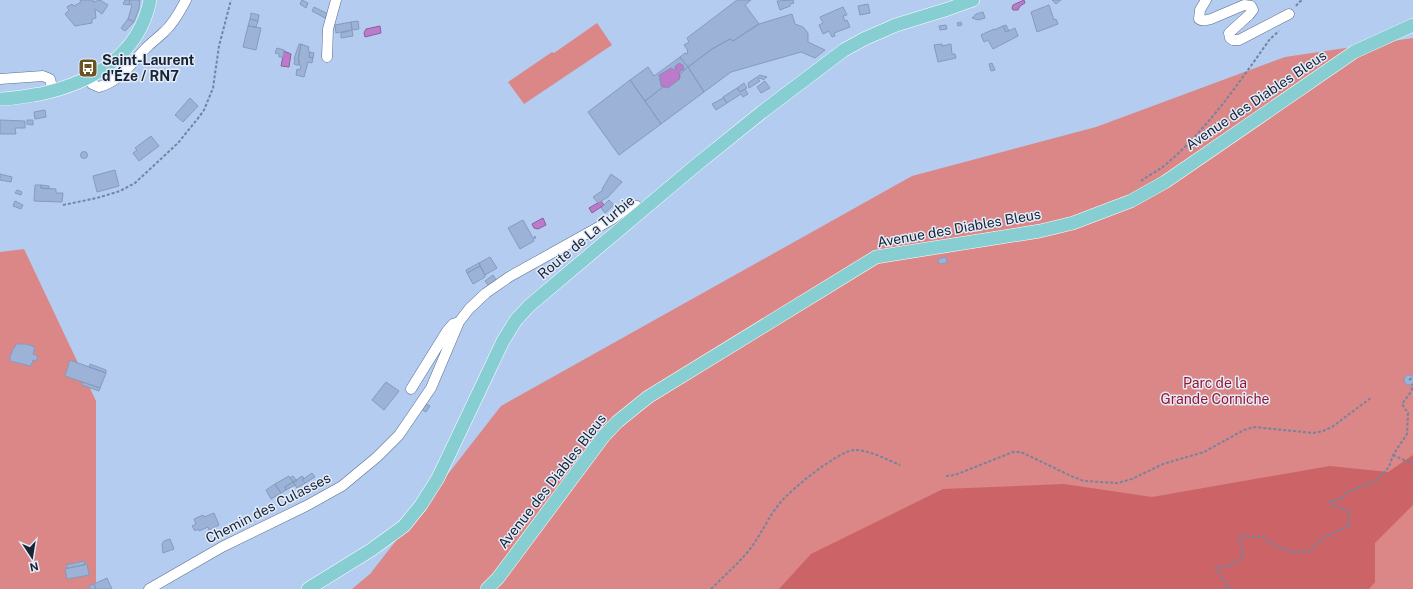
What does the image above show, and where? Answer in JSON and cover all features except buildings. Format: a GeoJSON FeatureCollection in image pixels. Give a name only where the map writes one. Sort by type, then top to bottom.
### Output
{"type":"FeatureCollection","features":[{"type":"Feature","properties":{"kind":"main road"},"geometry":{"type":"LineString","coordinates":[[0,99],[28,96],[53,91],[73,85],[88,78],[116,59],[136,37],[144,23],[150,0]]}},
{"type":"Feature","properties":{"kind":"main road","name":"Route de La Turbie"},"geometry":{"type":"LineString","coordinates":[[308,589],[371,550],[404,526],[421,505],[438,478],[503,341],[516,320],[530,305],[762,112],[844,50],[864,38],[896,25],[973,0]]}},
{"type":"Feature","properties":{"kind":"main road","name":"Avenue des Diables Bleus"},"geometry":{"type":"LineString","coordinates":[[487,589],[498,578],[603,438],[617,422],[648,397],[753,334],[857,268],[876,257],[1047,230],[1073,223],[1131,201],[1165,182],[1354,52],[1413,25]]}},
{"type":"Feature","properties":{"kind":"street"},"geometry":{"type":"LineString","coordinates":[[88,78],[92,84],[99,87],[110,84],[132,64],[147,46],[167,30],[186,0]]}},
{"type":"Feature","properties":{"kind":"street"},"geometry":{"type":"LineString","coordinates":[[326,57],[328,29],[336,0]]}},
{"type":"Feature","properties":{"kind":"street"},"geometry":{"type":"LineString","coordinates":[[1206,0],[1200,10],[1199,19],[1205,21],[1244,5],[1251,6],[1253,10],[1250,15],[1230,33],[1230,38],[1233,40],[1239,40],[1289,14]]}},
{"type":"Feature","properties":{"kind":"street"},"geometry":{"type":"LineString","coordinates":[[0,80],[43,76],[50,79],[53,91]]}},
{"type":"Feature","properties":{"kind":"street","name":"Chemin des Culasses"},"geometry":{"type":"LineString","coordinates":[[149,589],[222,547],[306,506],[342,486],[377,458],[399,435],[431,388],[460,322],[469,308],[509,277],[611,220],[630,206],[637,206],[643,211]]}},
{"type":"Feature","properties":{"kind":"street"},"geometry":{"type":"LineString","coordinates":[[411,389],[447,331],[453,324],[460,322]]}},
{"type":"Feature","properties":{"kind":"path"},"geometry":{"type":"LineString","coordinates":[[62,205],[120,192],[135,183],[178,143],[204,110],[213,88],[219,46],[231,0]]}},
{"type":"Feature","properties":{"kind":"path"},"geometry":{"type":"LineString","coordinates":[[1136,184],[1163,166],[1212,118],[1270,39],[1283,27],[1289,14],[1299,2],[1303,0]]}},
{"type":"Feature","properties":{"kind":"path"},"geometry":{"type":"LineString","coordinates":[[1410,380],[1412,378],[1413,379]]}},
{"type":"Feature","properties":{"kind":"path"},"geometry":{"type":"LineString","coordinates":[[1231,589],[1228,588],[1216,567],[1230,566],[1238,561],[1243,555],[1243,548],[1239,540],[1240,536],[1264,537],[1275,546],[1292,552],[1309,551],[1323,538],[1350,525],[1348,518],[1349,511],[1331,505],[1330,501],[1342,499],[1345,493],[1377,480],[1390,467],[1393,455],[1407,434],[1408,413],[1402,404],[1412,391],[1413,384]]}},
{"type":"Feature","properties":{"kind":"path"},"geometry":{"type":"LineString","coordinates":[[946,476],[955,475],[1013,452],[1021,452],[1070,476],[1084,481],[1117,483],[1132,479],[1163,464],[1204,452],[1244,430],[1254,427],[1312,433],[1323,431],[1332,427],[1372,397]]}},
{"type":"Feature","properties":{"kind":"path"},"geometry":{"type":"LineString","coordinates":[[711,589],[751,548],[780,503],[802,483],[837,457],[848,451],[856,450],[866,452],[900,465]]}},
{"type":"Feature","properties":{"kind":"path"},"geometry":{"type":"LineString","coordinates":[[1393,455],[1413,464]]}},
{"type":"Feature","properties":{"kind":"green space"},"geometry":{"type":"Polygon","coordinates":[[[597,23],[612,45],[524,104],[508,82],[552,52],[554,53],[597,23]]]}},
{"type":"Feature","properties":{"kind":"green space","name":"Parc de la Grande Corniche"},"geometry":{"type":"Polygon","coordinates":[[[1413,38],[1413,589],[352,589],[370,574],[501,406],[912,176],[1096,127],[1285,57],[1413,38]]]}},
{"type":"Feature","properties":{"kind":"green space"},"geometry":{"type":"Polygon","coordinates":[[[24,249],[96,401],[96,589],[0,589],[0,252],[24,249]]]}},
{"type":"Feature","properties":{"kind":"shaded area"},"geometry":{"type":"Polygon","coordinates":[[[1024,0],[1025,3],[1020,6],[1018,10],[1013,10],[1013,5],[1024,0]]]}},
{"type":"Feature","properties":{"kind":"shaded area"},"geometry":{"type":"Polygon","coordinates":[[[380,26],[381,33],[365,37],[364,33],[366,29],[380,26]]]}},
{"type":"Feature","properties":{"kind":"shaded area"},"geometry":{"type":"Polygon","coordinates":[[[284,51],[291,54],[289,67],[281,66],[284,51]]]}},
{"type":"Feature","properties":{"kind":"shaded area"},"geometry":{"type":"Polygon","coordinates":[[[679,63],[683,65],[684,69],[679,72],[680,79],[668,88],[661,86],[659,75],[671,68],[675,70],[675,66],[679,63]]]}},
{"type":"Feature","properties":{"kind":"shaded area"},"geometry":{"type":"Polygon","coordinates":[[[601,201],[604,205],[592,213],[589,208],[601,201]]]}},
{"type":"Feature","properties":{"kind":"shaded area"},"geometry":{"type":"Polygon","coordinates":[[[543,218],[546,225],[538,229],[534,228],[532,224],[543,218]]]}},
{"type":"Feature","properties":{"kind":"shaded area"},"geometry":{"type":"Polygon","coordinates":[[[1413,455],[1413,505],[1375,543],[1375,582],[1369,589],[779,589],[811,554],[943,489],[1064,484],[1152,497],[1330,466],[1388,472],[1413,455]]]}},
{"type":"Feature","properties":{"kind":"place","name":"Saint-Laurent d'Éze / RN7"},"geometry":{"type":"Point","coordinates":[88,68]}}]}
